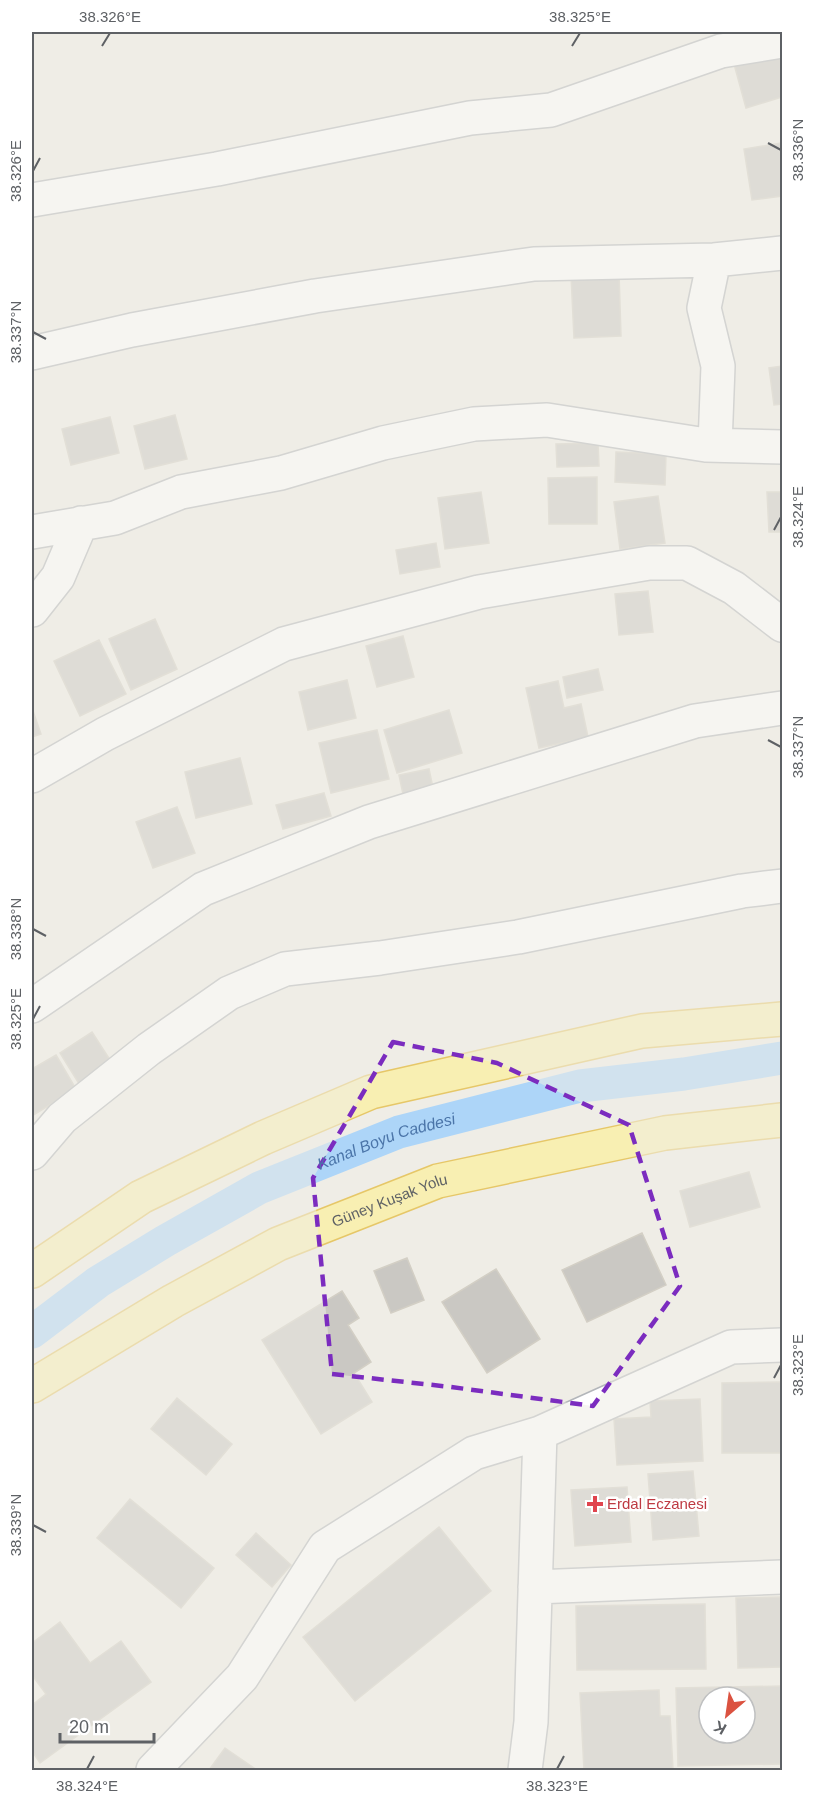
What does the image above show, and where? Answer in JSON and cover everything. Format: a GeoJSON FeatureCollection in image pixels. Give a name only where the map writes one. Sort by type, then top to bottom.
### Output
{"type":"FeatureCollection","features":[{"type":"Feature","properties":{"kind":"main road"},"geometry":{"type":"LineString","coordinates":[[32,1271],[141,1197],[263,1138],[371,1092],[642,1032],[783,1019]]}},
{"type":"Feature","properties":{"kind":"main road","name":"Güney Kuşak Yolu"},"geometry":{"type":"LineString","coordinates":[[32,1386],[173,1301],[278,1244],[438,1181],[665,1133],[783,1120]]}},
{"type":"Feature","properties":{"kind":"street"},"geometry":{"type":"LineString","coordinates":[[32,200],[228,167],[470,118],[551,110],[721,41],[783,41]]}},
{"type":"Feature","properties":{"kind":"street"},"geometry":{"type":"LineString","coordinates":[[32,354],[132,330],[315,296],[534,264],[714,260],[783,254]]}},
{"type":"Feature","properties":{"kind":"street"},"geometry":{"type":"LineString","coordinates":[[714,260],[704,308],[718,366],[715,445]]}},
{"type":"Feature","properties":{"kind":"street"},"geometry":{"type":"LineString","coordinates":[[32,532],[115,518],[181,492],[281,473],[383,443],[474,424],[547,420],[715,445],[783,447]]}},
{"type":"Feature","properties":{"kind":"street"},"geometry":{"type":"LineString","coordinates":[[32,610],[58,577],[81,523]]}},
{"type":"Feature","properties":{"kind":"street"},"geometry":{"type":"LineString","coordinates":[[32,776],[105,734],[284,644],[479,592],[649,563],[687,563],[734,588],[783,626]]}},
{"type":"Feature","properties":{"kind":"street"},"geometry":{"type":"LineString","coordinates":[[32,1006],[203,889],[369,822],[695,721],[781,707]]}},
{"type":"Feature","properties":{"kind":"street"},"geometry":{"type":"LineString","coordinates":[[32,1153],[62,1118],[149,1049],[229,993],[285,969],[380,958],[518,937],[742,891],[783,886]]}},
{"type":"Feature","properties":{"kind":"street"},"geometry":{"type":"LineString","coordinates":[[153,1770],[242,1677],[325,1547],[474,1453],[540,1432],[731,1347],[783,1345]]}},
{"type":"Feature","properties":{"kind":"street"},"geometry":{"type":"LineString","coordinates":[[525,1770],[531,1722],[540,1432]]}},
{"type":"Feature","properties":{"kind":"street"},"geometry":{"type":"LineString","coordinates":[[535,1587],[783,1577]]}},
{"type":"Feature","properties":{"kind":"highlighted area"},"geometry":{"type":"Polygon","coordinates":[[[393,1042],[497,1063],[629,1125],[680,1286],[593,1406],[332,1374],[313,1178],[393,1042]]]}},
{"type":"Feature","properties":{"kind":"building"},"geometry":{"type":"Polygon","coordinates":[[[782,51],[782,97],[746,108],[734,64],[782,51]]]}},
{"type":"Feature","properties":{"kind":"building"},"geometry":{"type":"Polygon","coordinates":[[[782,143],[782,196],[752,200],[744,149],[782,143]]]}},
{"type":"Feature","properties":{"kind":"building"},"geometry":{"type":"Polygon","coordinates":[[[619,273],[621,336],[574,338],[571,275],[619,273]]]}},
{"type":"Feature","properties":{"kind":"building"},"geometry":{"type":"Polygon","coordinates":[[[782,366],[782,404],[774,405],[769,368],[782,366]]]}},
{"type":"Feature","properties":{"kind":"building"},"geometry":{"type":"Polygon","coordinates":[[[175,415],[187,459],[145,469],[134,426],[175,415]]]}},
{"type":"Feature","properties":{"kind":"building"},"geometry":{"type":"Polygon","coordinates":[[[110,417],[119,453],[71,465],[62,429],[110,417]]]}},
{"type":"Feature","properties":{"kind":"building"},"geometry":{"type":"Polygon","coordinates":[[[598,443],[599,466],[557,467],[556,444],[598,443]]]}},
{"type":"Feature","properties":{"kind":"building"},"geometry":{"type":"Polygon","coordinates":[[[616,452],[666,454],[665,485],[615,482],[616,452]]]}},
{"type":"Feature","properties":{"kind":"building"},"geometry":{"type":"Polygon","coordinates":[[[597,477],[597,524],[549,524],[548,478],[597,477]]]}},
{"type":"Feature","properties":{"kind":"building"},"geometry":{"type":"Polygon","coordinates":[[[481,492],[489,543],[445,549],[438,498],[481,492]]]}},
{"type":"Feature","properties":{"kind":"building"},"geometry":{"type":"Polygon","coordinates":[[[767,492],[782,492],[782,532],[769,532],[767,492]]]}},
{"type":"Feature","properties":{"kind":"building"},"geometry":{"type":"Polygon","coordinates":[[[658,496],[665,543],[620,549],[614,502],[658,496]]]}},
{"type":"Feature","properties":{"kind":"building"},"geometry":{"type":"Polygon","coordinates":[[[436,543],[440,567],[400,574],[396,550],[436,543]]]}},
{"type":"Feature","properties":{"kind":"building"},"geometry":{"type":"Polygon","coordinates":[[[648,591],[653,632],[619,635],[615,594],[648,591]]]}},
{"type":"Feature","properties":{"kind":"building"},"geometry":{"type":"Polygon","coordinates":[[[155,619],[177,669],[131,690],[109,639],[155,619]]]}},
{"type":"Feature","properties":{"kind":"building"},"geometry":{"type":"Polygon","coordinates":[[[403,636],[414,677],[377,687],[366,646],[403,636]]]}},
{"type":"Feature","properties":{"kind":"building"},"geometry":{"type":"Polygon","coordinates":[[[99,640],[126,694],[80,716],[54,661],[99,640]]]}},
{"type":"Feature","properties":{"kind":"building"},"geometry":{"type":"Polygon","coordinates":[[[598,669],[603,690],[567,698],[563,677],[598,669]]]}},
{"type":"Feature","properties":{"kind":"building"},"geometry":{"type":"Polygon","coordinates":[[[347,680],[356,718],[308,730],[299,692],[347,680]]]}},
{"type":"Feature","properties":{"kind":"building"},"geometry":{"type":"Polygon","coordinates":[[[558,681],[564,708],[581,704],[588,737],[539,748],[526,688],[558,681]]]}},
{"type":"Feature","properties":{"kind":"building"},"geometry":{"type":"Polygon","coordinates":[[[32,708],[41,734],[32,737],[32,708]]]}},
{"type":"Feature","properties":{"kind":"building"},"geometry":{"type":"Polygon","coordinates":[[[449,710],[462,753],[397,773],[384,730],[449,710]]]}},
{"type":"Feature","properties":{"kind":"building"},"geometry":{"type":"Polygon","coordinates":[[[377,730],[389,779],[331,793],[319,743],[377,730]]]}},
{"type":"Feature","properties":{"kind":"building"},"geometry":{"type":"Polygon","coordinates":[[[240,758],[252,804],[196,818],[185,772],[240,758]]]}},
{"type":"Feature","properties":{"kind":"building"},"geometry":{"type":"Polygon","coordinates":[[[429,769],[433,788],[403,794],[399,775],[429,769]]]}},
{"type":"Feature","properties":{"kind":"building"},"geometry":{"type":"Polygon","coordinates":[[[324,793],[331,816],[283,829],[276,805],[324,793]]]}},
{"type":"Feature","properties":{"kind":"building"},"geometry":{"type":"Polygon","coordinates":[[[177,807],[195,853],[153,868],[136,822],[177,807]]]}},
{"type":"Feature","properties":{"kind":"building"},"geometry":{"type":"Polygon","coordinates":[[[92,1032],[114,1066],[81,1087],[60,1053],[92,1032]]]}},
{"type":"Feature","properties":{"kind":"building"},"geometry":{"type":"Polygon","coordinates":[[[56,1055],[76,1089],[32,1116],[32,1069],[56,1055]]]}},
{"type":"Feature","properties":{"kind":"building"},"geometry":{"type":"Polygon","coordinates":[[[749,1172],[760,1207],[690,1227],[680,1191],[749,1172]]]}},
{"type":"Feature","properties":{"kind":"building"},"geometry":{"type":"Polygon","coordinates":[[[642,1233],[666,1285],[587,1322],[562,1270],[642,1233]]]}},
{"type":"Feature","properties":{"kind":"building"},"geometry":{"type":"Polygon","coordinates":[[[407,1258],[424,1300],[391,1313],[374,1271],[407,1258]]]}},
{"type":"Feature","properties":{"kind":"building"},"geometry":{"type":"Polygon","coordinates":[[[496,1269],[540,1339],[487,1373],[442,1302],[496,1269]]]}},
{"type":"Feature","properties":{"kind":"building"},"geometry":{"type":"Polygon","coordinates":[[[342,1291],[359,1318],[348,1325],[371,1362],[354,1373],[372,1402],[321,1434],[262,1340],[342,1291]]]}},
{"type":"Feature","properties":{"kind":"building"},"geometry":{"type":"Polygon","coordinates":[[[782,1382],[782,1453],[722,1453],[722,1383],[782,1382]]]}},
{"type":"Feature","properties":{"kind":"building"},"geometry":{"type":"Polygon","coordinates":[[[177,1398],[232,1444],[206,1475],[151,1429],[177,1398]]]}},
{"type":"Feature","properties":{"kind":"building"},"geometry":{"type":"Polygon","coordinates":[[[700,1399],[703,1461],[617,1465],[614,1419],[651,1417],[650,1401],[700,1399]]]}},
{"type":"Feature","properties":{"kind":"building"},"geometry":{"type":"Polygon","coordinates":[[[693,1471],[699,1536],[653,1540],[648,1474],[693,1471]]]}},
{"type":"Feature","properties":{"kind":"building"},"geometry":{"type":"Polygon","coordinates":[[[627,1487],[631,1542],[575,1546],[571,1490],[627,1487]]]}},
{"type":"Feature","properties":{"kind":"building"},"geometry":{"type":"Polygon","coordinates":[[[130,1499],[214,1568],[181,1608],[97,1538],[130,1499]]]}},
{"type":"Feature","properties":{"kind":"building"},"geometry":{"type":"Polygon","coordinates":[[[439,1527],[491,1591],[355,1701],[303,1637],[439,1527]]]}},
{"type":"Feature","properties":{"kind":"building"},"geometry":{"type":"Polygon","coordinates":[[[256,1533],[291,1565],[272,1587],[236,1555],[256,1533]]]}},
{"type":"Feature","properties":{"kind":"building"},"geometry":{"type":"Polygon","coordinates":[[[782,1597],[782,1667],[738,1668],[736,1598],[782,1597]]]}},
{"type":"Feature","properties":{"kind":"building"},"geometry":{"type":"Polygon","coordinates":[[[705,1604],[706,1669],[577,1670],[576,1606],[705,1604]]]}},
{"type":"Feature","properties":{"kind":"building"},"geometry":{"type":"Polygon","coordinates":[[[60,1622],[90,1663],[121,1641],[151,1682],[40,1763],[32,1751],[32,1705],[46,1694],[32,1675],[32,1643],[60,1622]]]}},
{"type":"Feature","properties":{"kind":"building"},"geometry":{"type":"Polygon","coordinates":[[[757,1686],[782,1686],[782,1764],[678,1766],[676,1688],[697,1688],[697,1745],[757,1745],[757,1686]]]}},
{"type":"Feature","properties":{"kind":"building"},"geometry":{"type":"Polygon","coordinates":[[[659,1690],[660,1716],[670,1716],[673,1769],[584,1770],[580,1693],[659,1690]]]}},
{"type":"Feature","properties":{"kind":"building"},"geometry":{"type":"Polygon","coordinates":[[[225,1748],[257,1770],[209,1770],[225,1748]]]}},
{"type":"Feature","properties":{"kind":"waterway","name":"Kanal Boyu Caddesi"},"geometry":{"type":"LineString","coordinates":[[32,1332],[98,1282],[259,1188],[399,1132],[580,1086],[684,1074],[782,1058]]}},
{"type":"Feature","properties":{"kind":"place","name":"Erdal Eczanesi"},"geometry":{"type":"Point","coordinates":[595,1504]}}]}
